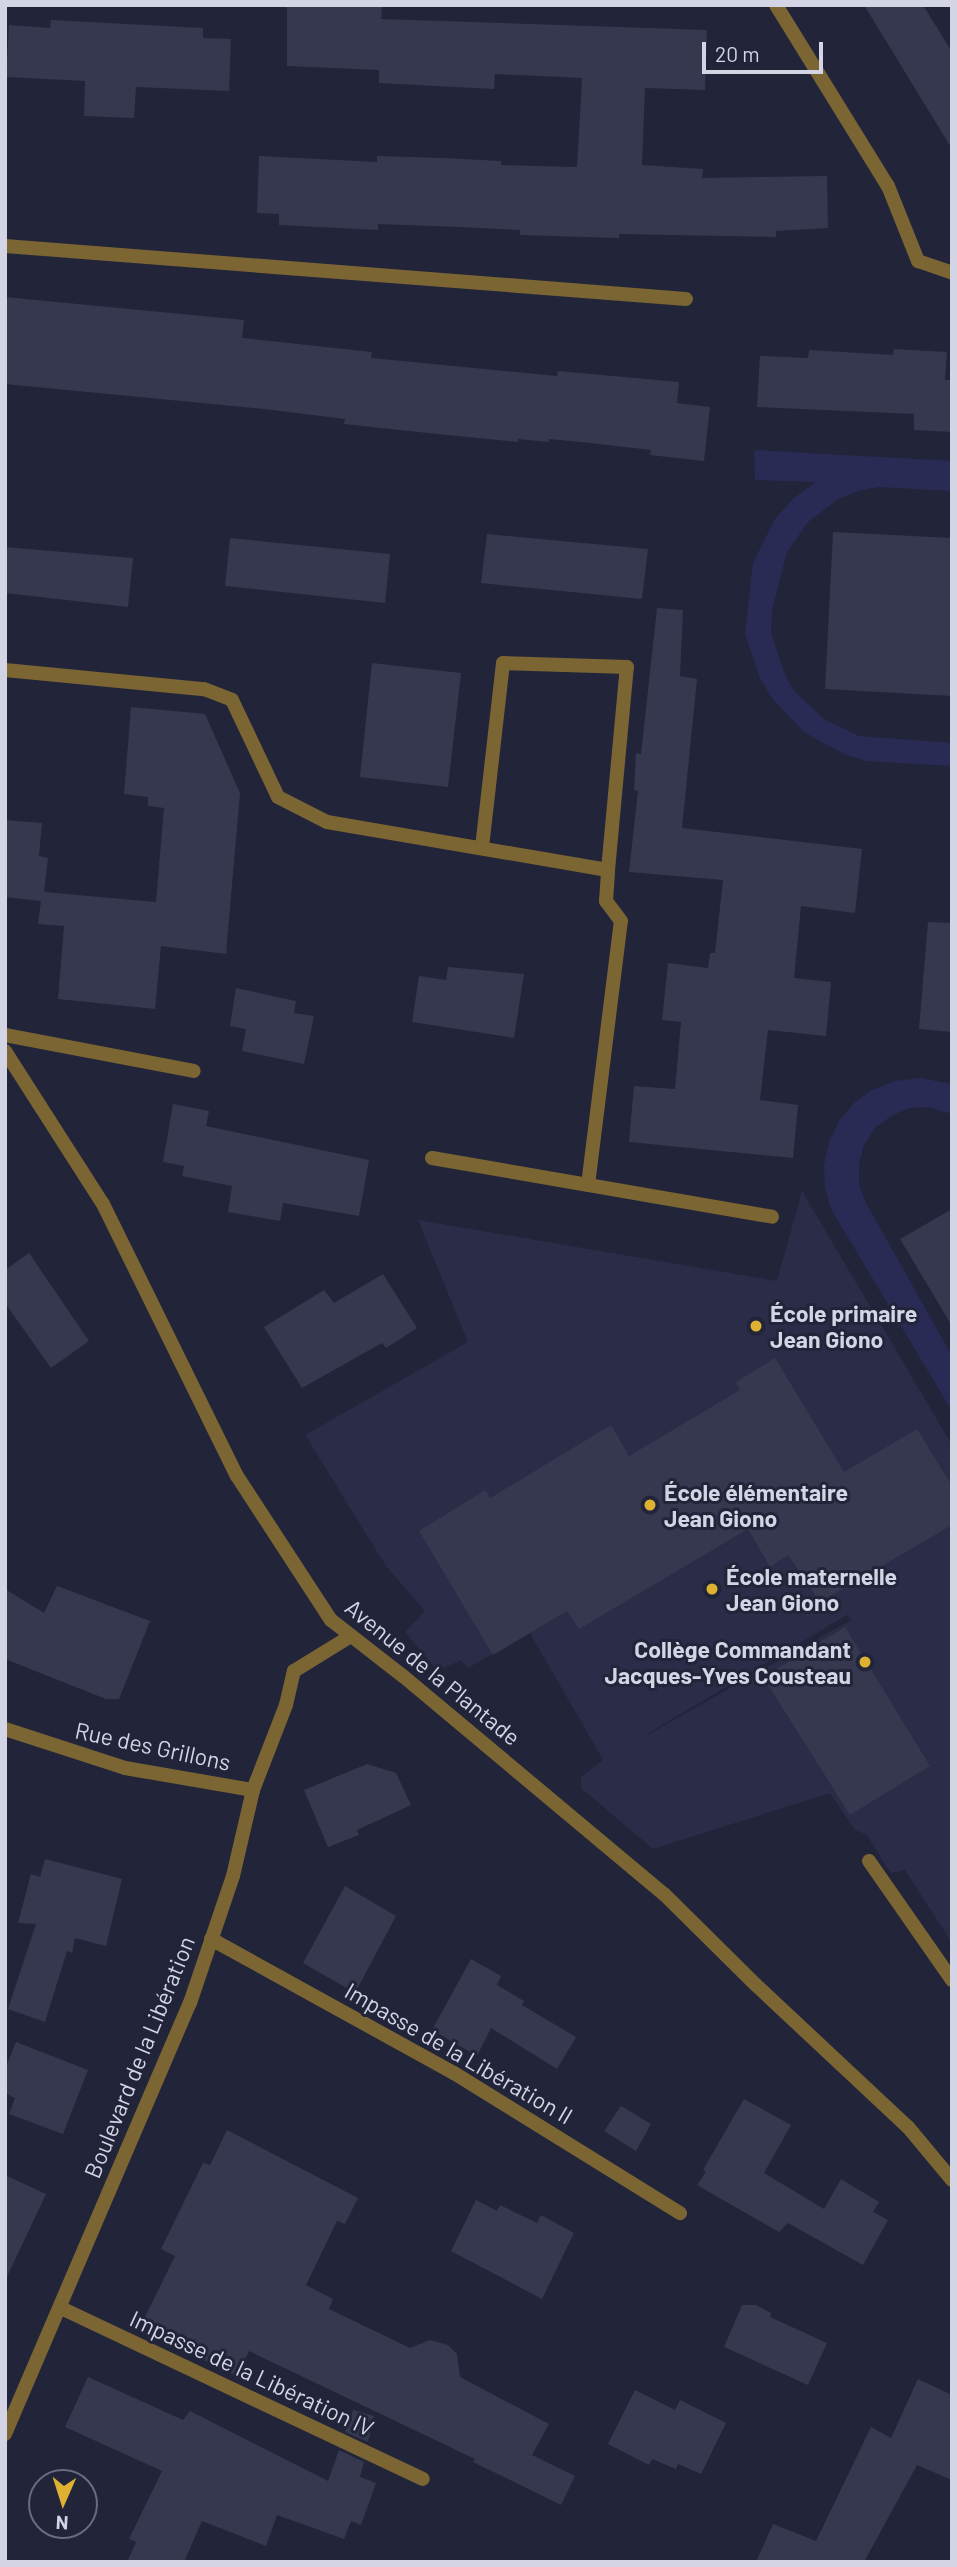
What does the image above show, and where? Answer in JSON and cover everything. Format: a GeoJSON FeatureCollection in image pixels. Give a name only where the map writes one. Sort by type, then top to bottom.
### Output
{"type":"FeatureCollection","features":[{"type":"Feature","properties":{"kind":"street"},"geometry":{"type":"LineString","coordinates":[[776,5],[888,186],[918,261],[952,273]]}},
{"type":"Feature","properties":{"kind":"street"},"geometry":{"type":"LineString","coordinates":[[5,246],[686,299]]}},
{"type":"Feature","properties":{"kind":"street"},"geometry":{"type":"LineString","coordinates":[[482,847],[503,663],[627,667],[606,901],[621,920],[588,1185]]}},
{"type":"Feature","properties":{"kind":"street"},"geometry":{"type":"LineString","coordinates":[[5,670],[204,689],[232,700],[278,797],[327,822],[482,847],[583,868],[608,870]]}},
{"type":"Feature","properties":{"kind":"street"},"geometry":{"type":"LineString","coordinates":[[5,1035],[194,1071]]}},
{"type":"Feature","properties":{"kind":"street","name":"Avenue de la Plantade"},"geometry":{"type":"LineString","coordinates":[[5,1051],[103,1204],[237,1476],[331,1620],[664,1894],[756,1985],[908,2127],[952,2180]]}},
{"type":"Feature","properties":{"kind":"street"},"geometry":{"type":"LineString","coordinates":[[432,1157],[772,1217]]}},
{"type":"Feature","properties":{"kind":"street","name":"Boulevard de la Libération"},"geometry":{"type":"LineString","coordinates":[[5,2434],[190,2003],[233,1876],[253,1790],[286,1705],[294,1671],[351,1636]]}},
{"type":"Feature","properties":{"kind":"street","name":"Rue des Grillons"},"geometry":{"type":"LineString","coordinates":[[5,1729],[125,1768],[253,1790]]}},
{"type":"Feature","properties":{"kind":"street"},"geometry":{"type":"LineString","coordinates":[[869,1861],[952,1980]]}},
{"type":"Feature","properties":{"kind":"street","name":"Impasse de la Libération II"},"geometry":{"type":"LineString","coordinates":[[211,1939],[454,2073],[680,2213]]}},
{"type":"Feature","properties":{"kind":"street","name":"Impasse de la Libération IV"},"geometry":{"type":"LineString","coordinates":[[61,2308],[423,2479]]}},
{"type":"Feature","properties":{"kind":"shaded area"},"geometry":{"type":"Polygon","coordinates":[[[754,450],[952,461],[952,491],[878,487],[858,491],[838,499],[808,522],[787,552],[772,610],[771,633],[785,675],[795,692],[824,719],[859,736],[952,743],[952,766],[866,761],[844,754],[804,732],[772,698],[760,678],[745,634],[753,563],[775,519],[794,498],[816,482],[755,480],[754,450]]]}},
{"type":"Feature","properties":{"kind":"shaded area"},"geometry":{"type":"Polygon","coordinates":[[[920,1078],[952,1084],[952,1114],[929,1107],[909,1108],[891,1116],[875,1128],[864,1145],[859,1164],[859,1185],[866,1203],[952,1356],[952,1411],[831,1209],[825,1188],[824,1165],[829,1142],[839,1121],[854,1103],[872,1090],[895,1081],[920,1078]]]}},
{"type":"Feature","properties":{"kind":"shaded area","name":"École élémentaire Jean Giono"},"geometry":{"type":"Polygon","coordinates":[[[802,1191],[952,1445],[952,1943],[905,1870],[892,1873],[887,1868],[867,1835],[855,1830],[830,1793],[653,1849],[581,1788],[581,1777],[603,1760],[530,1633],[468,1668],[461,1660],[438,1671],[405,1632],[425,1611],[386,1566],[305,1435],[468,1342],[418,1220],[777,1281],[802,1191]],[[847,1615],[647,1735],[851,1620],[847,1615]]]}},
{"type":"Feature","properties":{"kind":"building"},"geometry":{"type":"Polygon","coordinates":[[[287,5],[382,7],[381,19],[707,30],[705,90],[645,88],[642,165],[703,169],[702,178],[827,176],[828,228],[776,231],[776,237],[619,234],[619,238],[520,235],[520,230],[459,227],[378,224],[378,230],[279,225],[279,214],[257,213],[259,156],[377,162],[377,156],[443,158],[501,161],[501,165],[577,167],[582,78],[495,74],[494,89],[379,83],[379,70],[287,66],[287,5]]]}},
{"type":"Feature","properties":{"kind":"building"},"geometry":{"type":"Polygon","coordinates":[[[864,5],[923,5],[952,52],[952,149],[864,5]]]}},
{"type":"Feature","properties":{"kind":"building"},"geometry":{"type":"Polygon","coordinates":[[[51,20],[203,28],[203,38],[231,39],[229,91],[136,87],[134,118],[84,116],[85,81],[6,77],[9,25],[50,28],[51,20]]]}},
{"type":"Feature","properties":{"kind":"building"},"geometry":{"type":"Polygon","coordinates":[[[5,297],[244,320],[242,338],[372,352],[371,358],[557,376],[558,371],[679,382],[677,403],[710,407],[704,461],[650,455],[651,450],[590,443],[549,439],[549,442],[518,439],[518,442],[428,433],[344,424],[345,419],[264,409],[5,384],[5,297]]]}},
{"type":"Feature","properties":{"kind":"building"},"geometry":{"type":"Polygon","coordinates":[[[894,349],[947,352],[945,380],[952,380],[952,432],[914,430],[914,414],[757,407],[760,356],[808,358],[809,350],[893,355],[894,349]]]}},
{"type":"Feature","properties":{"kind":"building"},"geometry":{"type":"Polygon","coordinates":[[[833,532],[952,538],[952,696],[825,689],[833,532]]]}},
{"type":"Feature","properties":{"kind":"building"},"geometry":{"type":"Polygon","coordinates":[[[487,534],[648,549],[642,599],[481,583],[487,534]]]}},
{"type":"Feature","properties":{"kind":"building"},"geometry":{"type":"Polygon","coordinates":[[[230,538],[390,554],[385,603],[225,586],[230,538]]]}},
{"type":"Feature","properties":{"kind":"building"},"geometry":{"type":"Polygon","coordinates":[[[5,547],[133,558],[128,607],[5,593],[5,547]]]}},
{"type":"Feature","properties":{"kind":"building"},"geometry":{"type":"Polygon","coordinates":[[[657,608],[683,610],[680,676],[697,679],[682,828],[862,849],[855,913],[801,906],[794,978],[831,982],[826,1036],[768,1030],[760,1100],[798,1105],[793,1158],[629,1142],[634,1086],[675,1089],[681,1022],[662,1020],[668,963],[708,968],[710,953],[715,953],[723,880],[629,872],[638,791],[634,790],[636,753],[641,754],[657,608]]]}},
{"type":"Feature","properties":{"kind":"building"},"geometry":{"type":"Polygon","coordinates":[[[372,663],[461,673],[448,787],[360,777],[372,663]]]}},
{"type":"Feature","properties":{"kind":"building"},"geometry":{"type":"Polygon","coordinates":[[[131,707],[205,714],[240,793],[226,954],[161,946],[155,1009],[58,999],[64,926],[38,924],[41,901],[5,897],[5,820],[42,823],[39,856],[48,858],[44,892],[156,902],[164,808],[148,806],[148,797],[124,794],[131,707]]]}},
{"type":"Feature","properties":{"kind":"building"},"geometry":{"type":"Polygon","coordinates":[[[928,922],[952,923],[952,1032],[919,1029],[928,922]]]}},
{"type":"Feature","properties":{"kind":"building"},"geometry":{"type":"Polygon","coordinates":[[[448,967],[524,974],[514,1038],[412,1022],[419,976],[446,980],[448,967]]]}},
{"type":"Feature","properties":{"kind":"building"},"geometry":{"type":"Polygon","coordinates":[[[236,988],[296,1001],[294,1013],[314,1016],[304,1064],[242,1051],[246,1029],[230,1026],[236,988]]]}},
{"type":"Feature","properties":{"kind":"building"},"geometry":{"type":"Polygon","coordinates":[[[173,1104],[209,1111],[206,1126],[369,1160],[359,1216],[283,1203],[280,1221],[228,1212],[232,1186],[182,1176],[184,1166],[163,1162],[173,1104]]]}},
{"type":"Feature","properties":{"kind":"building"},"geometry":{"type":"Polygon","coordinates":[[[952,1209],[952,1326],[900,1239],[952,1209]]]}},
{"type":"Feature","properties":{"kind":"building"},"geometry":{"type":"Polygon","coordinates":[[[29,1253],[89,1341],[51,1368],[5,1303],[5,1270],[29,1253]]]}},
{"type":"Feature","properties":{"kind":"building"},"geometry":{"type":"Polygon","coordinates":[[[383,1274],[417,1328],[386,1348],[382,1343],[302,1388],[264,1327],[324,1290],[334,1303],[383,1274]]]}},
{"type":"Feature","properties":{"kind":"building"},"geometry":{"type":"Polygon","coordinates":[[[775,1358],[844,1472],[917,1429],[952,1486],[952,1525],[820,1602],[788,1555],[770,1567],[748,1529],[579,1629],[567,1611],[493,1655],[419,1531],[485,1490],[490,1498],[611,1425],[629,1456],[740,1390],[736,1382],[775,1358]]]}},
{"type":"Feature","properties":{"kind":"building"},"geometry":{"type":"Polygon","coordinates":[[[57,1586],[150,1621],[119,1699],[106,1699],[5,1659],[5,1589],[44,1613],[57,1586]]]}},
{"type":"Feature","properties":{"kind":"building"},"geometry":{"type":"Polygon","coordinates":[[[845,1627],[930,1766],[850,1815],[763,1677],[845,1627]]]}},
{"type":"Feature","properties":{"kind":"building"},"geometry":{"type":"Polygon","coordinates":[[[367,1764],[396,1773],[411,1805],[357,1830],[359,1835],[328,1847],[304,1790],[367,1764]]]}},
{"type":"Feature","properties":{"kind":"building"},"geometry":{"type":"Polygon","coordinates":[[[45,1859],[122,1879],[106,1946],[75,1938],[72,1953],[67,1951],[45,2022],[8,2009],[36,1924],[18,1923],[31,1874],[40,1877],[45,1859]]]}},
{"type":"Feature","properties":{"kind":"building"},"geometry":{"type":"Polygon","coordinates":[[[345,1886],[396,1916],[355,1993],[303,1963],[345,1886]]]}},
{"type":"Feature","properties":{"kind":"building"},"geometry":{"type":"Polygon","coordinates":[[[471,1959],[501,1976],[497,1985],[524,2001],[522,2005],[576,2037],[557,2069],[491,2028],[477,2056],[432,2030],[471,1959]]]}},
{"type":"Feature","properties":{"kind":"building"},"geometry":{"type":"Polygon","coordinates":[[[16,2042],[88,2070],[63,2134],[9,2114],[15,2098],[5,2093],[5,2069],[16,2042]]]}},
{"type":"Feature","properties":{"kind":"building"},"geometry":{"type":"Polygon","coordinates":[[[744,2099],[791,2125],[764,2173],[824,2209],[841,2179],[879,2202],[873,2212],[888,2220],[863,2265],[788,2223],[779,2232],[697,2185],[744,2099]]]}},
{"type":"Feature","properties":{"kind":"building"},"geometry":{"type":"Polygon","coordinates":[[[621,2106],[651,2124],[636,2151],[604,2131],[621,2106]]]}},
{"type":"Feature","properties":{"kind":"building"},"geometry":{"type":"Polygon","coordinates":[[[227,2130],[358,2198],[345,2224],[337,2221],[306,2285],[333,2299],[329,2309],[410,2348],[430,2340],[448,2345],[457,2354],[460,2377],[549,2424],[532,2455],[575,2476],[561,2505],[473,2462],[475,2459],[249,2351],[237,2376],[139,2329],[175,2256],[161,2249],[203,2163],[210,2165],[227,2130]]]}},
{"type":"Feature","properties":{"kind":"building"},"geometry":{"type":"Polygon","coordinates":[[[5,2175],[46,2194],[5,2281],[5,2175]]]}},
{"type":"Feature","properties":{"kind":"building"},"geometry":{"type":"Polygon","coordinates":[[[476,2200],[497,2211],[500,2205],[537,2223],[541,2215],[574,2233],[542,2299],[451,2251],[476,2200]]]}},
{"type":"Feature","properties":{"kind":"building"},"geometry":{"type":"Polygon","coordinates":[[[742,2305],[756,2305],[771,2313],[770,2317],[827,2343],[808,2385],[724,2347],[742,2305]]]}},
{"type":"Feature","properties":{"kind":"building"},"geometry":{"type":"Polygon","coordinates":[[[88,2377],[183,2420],[190,2411],[328,2481],[339,2450],[364,2462],[360,2477],[376,2483],[361,2525],[351,2521],[344,2539],[277,2515],[266,2546],[202,2521],[184,2562],[127,2562],[136,2542],[129,2539],[162,2471],[65,2427],[88,2377]]]}},
{"type":"Feature","properties":{"kind":"building"},"geometry":{"type":"Polygon","coordinates":[[[918,2379],[952,2395],[952,2480],[917,2465],[864,2562],[756,2562],[773,2524],[816,2541],[871,2427],[891,2438],[918,2379]]]}},
{"type":"Feature","properties":{"kind":"building"},"geometry":{"type":"Polygon","coordinates":[[[635,2390],[675,2410],[680,2400],[726,2423],[701,2474],[678,2464],[676,2469],[652,2459],[649,2465],[608,2444],[635,2390]]]}},
{"type":"Feature","properties":{"kind":"building"},"geometry":{"type":"Polygon","coordinates":[[[353,2410],[374,2416],[368,2442],[345,2432],[353,2410]]]}},
{"type":"Feature","properties":{"kind":"place","name":"École primaire Jean Giono"},"geometry":{"type":"Point","coordinates":[756,1326]}},
{"type":"Feature","properties":{"kind":"place","name":"École élémentaire Jean Giono"},"geometry":{"type":"Point","coordinates":[650,1505]}},
{"type":"Feature","properties":{"kind":"place","name":"École maternelle Jean Giono"},"geometry":{"type":"Point","coordinates":[712,1589]}},
{"type":"Feature","properties":{"kind":"place","name":"Collège Commandant Jacques-Yves Cousteau"},"geometry":{"type":"Point","coordinates":[865,1662]}}]}
